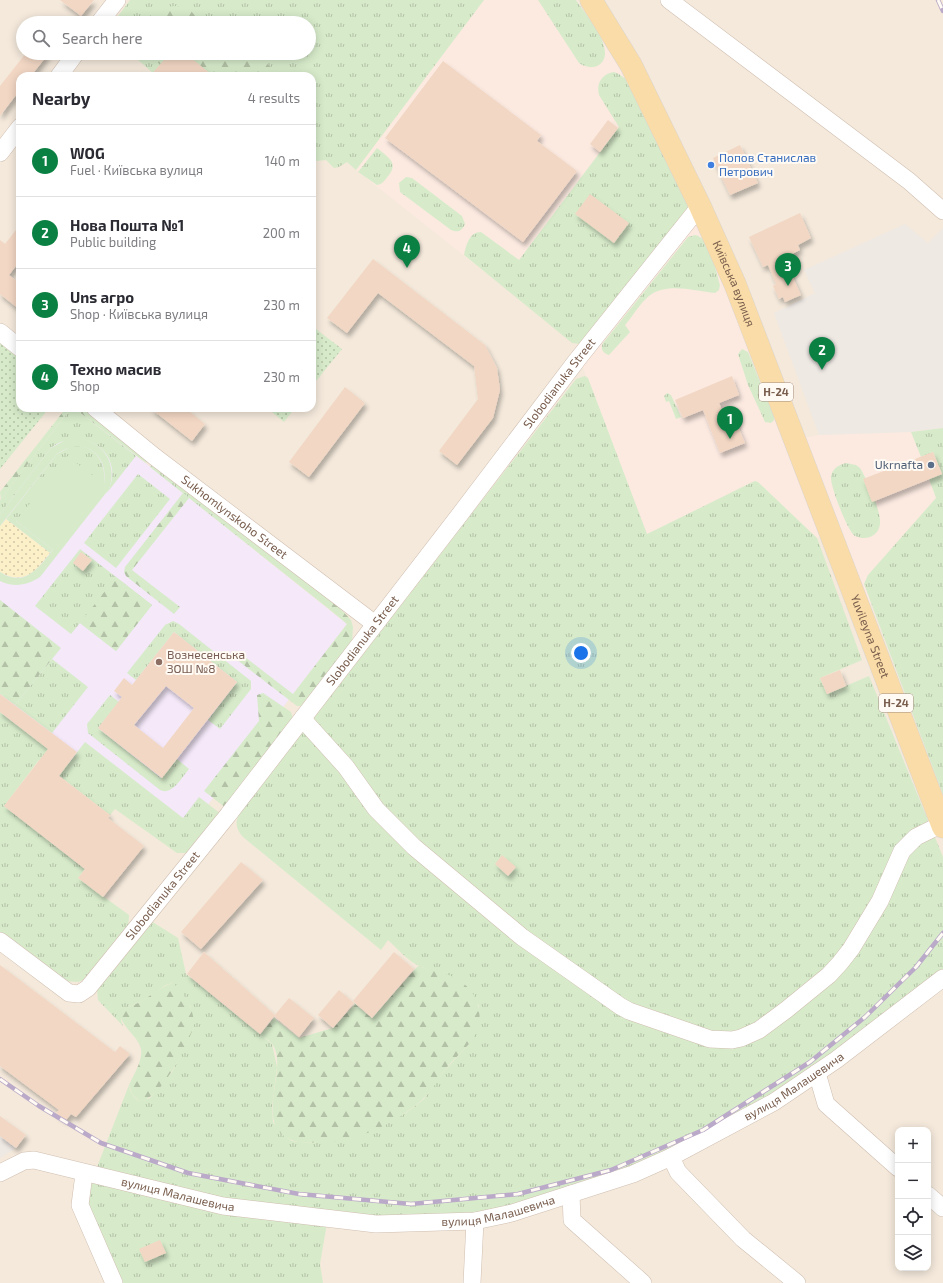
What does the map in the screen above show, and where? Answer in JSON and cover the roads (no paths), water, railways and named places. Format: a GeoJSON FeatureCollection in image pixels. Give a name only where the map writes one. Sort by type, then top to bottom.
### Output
{"type":"FeatureCollection","features":[{"type":"Feature","properties":{"kind":"main road","name":"Київська вулиця"},"geometry":{"type":"LineString","coordinates":[[591,0],[631,66],[700,206],[735,284],[849,580]]}},
{"type":"Feature","properties":{"kind":"main road","name":"Yuvileyna Street"},"geometry":{"type":"LineString","coordinates":[[849,580],[942,826]]}},
{"type":"Feature","properties":{"kind":"street"},"geometry":{"type":"LineString","coordinates":[[104,16],[117,0]]}},
{"type":"Feature","properties":{"kind":"street"},"geometry":{"type":"LineString","coordinates":[[670,0],[909,181],[943,211]]}},
{"type":"Feature","properties":{"kind":"street"},"geometry":{"type":"LineString","coordinates":[[62,72],[71,60]]}},
{"type":"Feature","properties":{"kind":"street"},"geometry":{"type":"LineString","coordinates":[[0,153],[16,132]]}},
{"type":"Feature","properties":{"kind":"street","name":"Slobodianuka Street"},"geometry":{"type":"LineString","coordinates":[[0,941],[64,990],[74,994],[84,992],[304,718],[577,360],[700,206]]}},
{"type":"Feature","properties":{"kind":"street"},"geometry":{"type":"LineString","coordinates":[[0,332],[16,345]]}},
{"type":"Feature","properties":{"kind":"street","name":"Sukhomlynskoho Street"},"geometry":{"type":"LineString","coordinates":[[100,412],[161,461],[376,624]]}},
{"type":"Feature","properties":{"kind":"street"},"geometry":{"type":"LineString","coordinates":[[304,718],[308,725],[346,767],[376,809],[388,822],[414,847],[507,926],[629,1011],[710,1038],[732,1040],[741,1038],[759,1030],[829,975],[851,949],[862,933],[880,901],[902,851],[916,837],[942,826]]}},
{"type":"Feature","properties":{"kind":"street","name":"вулиця Малашевича"},"geometry":{"type":"LineString","coordinates":[[0,1173],[24,1161],[34,1160],[84,1174],[223,1206],[376,1224],[475,1222],[633,1174],[671,1157],[774,1102],[817,1073],[943,978]]}},
{"type":"Feature","properties":{"kind":"street"},"geometry":{"type":"LineString","coordinates":[[817,1073],[826,1104],[895,1165]]}},
{"type":"Feature","properties":{"kind":"street"},"geometry":{"type":"LineString","coordinates":[[671,1157],[678,1172],[743,1239],[797,1283]]}},
{"type":"Feature","properties":{"kind":"street"},"geometry":{"type":"LineString","coordinates":[[84,1174],[80,1205],[114,1283]]}},
{"type":"Feature","properties":{"kind":"street"},"geometry":{"type":"LineString","coordinates":[[571,1194],[572,1220],[643,1283]]}},
{"type":"Feature","properties":{"kind":"street"},"geometry":{"type":"LineString","coordinates":[[931,1197],[943,1208]]}},
{"type":"Feature","properties":{"kind":"street"},"geometry":{"type":"LineString","coordinates":[[472,1283],[475,1222]]}},
{"type":"Feature","properties":{"kind":"railway"},"geometry":{"type":"LineString","coordinates":[[938,0],[943,11]]}},
{"type":"Feature","properties":{"kind":"railway"},"geometry":{"type":"LineString","coordinates":[[0,1079],[39,1106],[101,1143],[188,1173],[299,1194],[411,1204],[518,1194],[611,1170],[703,1130],[810,1062],[865,1017],[916,967],[943,933]]}},
{"type":"Feature","properties":{"kind":"place","name":"Попов Станислав Петрович"},"geometry":{"type":"Point","coordinates":[711,165]}},
{"type":"Feature","properties":{"kind":"place","name":"Техно масив"},"geometry":{"type":"Point","coordinates":[407,268]}},
{"type":"Feature","properties":{"kind":"place","name":"Uns агро"},"geometry":{"type":"Point","coordinates":[788,286]}},
{"type":"Feature","properties":{"kind":"place","name":"Нова Пошта №1"},"geometry":{"type":"Point","coordinates":[822,370]}},
{"type":"Feature","properties":{"kind":"place","name":"WOG"},"geometry":{"type":"Point","coordinates":[730,439]}},
{"type":"Feature","properties":{"kind":"place","name":"Ukrnafta"},"geometry":{"type":"Point","coordinates":[931,465]}},
{"type":"Feature","properties":{"kind":"place","name":"Вознесенська ЗОШ №8"},"geometry":{"type":"Point","coordinates":[159,662]}}]}
